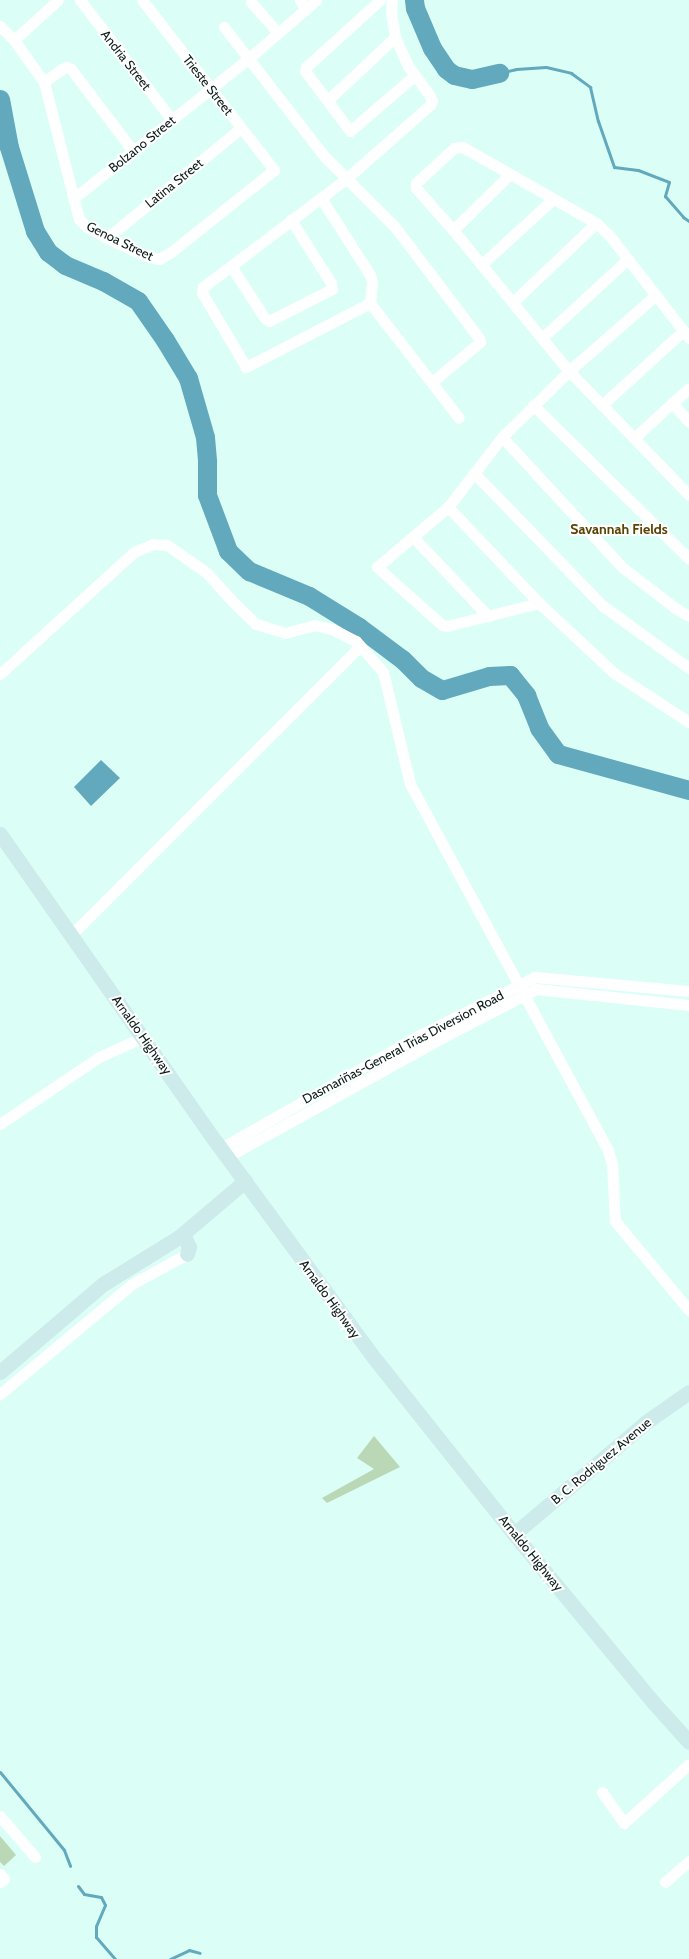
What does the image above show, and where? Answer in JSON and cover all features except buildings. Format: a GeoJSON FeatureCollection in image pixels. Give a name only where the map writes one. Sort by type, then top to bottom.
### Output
{"type":"FeatureCollection","features":[{"type":"Feature","properties":{"kind":"main road","name":"Arnaldo Highway"},"geometry":{"type":"LineString","coordinates":[[0,834],[224,1153],[375,1359],[514,1534],[658,1708],[689,1742]]}},
{"type":"Feature","properties":{"kind":"main road"},"geometry":{"type":"LineString","coordinates":[[0,1372],[103,1284],[183,1234],[245,1181]]}},
{"type":"Feature","properties":{"kind":"main road"},"geometry":{"type":"LineString","coordinates":[[183,1234],[189,1247],[187,1254]]}},
{"type":"Feature","properties":{"kind":"main road","name":"B. C. Rodriguez Avenue"},"geometry":{"type":"LineString","coordinates":[[514,1534],[646,1422],[689,1392]]}},
{"type":"Feature","properties":{"kind":"street"},"geometry":{"type":"LineString","coordinates":[[14,40],[58,0]]}},
{"type":"Feature","properties":{"kind":"street","name":"Andria Street"},"geometry":{"type":"LineString","coordinates":[[80,0],[172,120]]}},
{"type":"Feature","properties":{"kind":"street","name":"Trieste Street"},"geometry":{"type":"LineString","coordinates":[[142,0],[274,170]]}},
{"type":"Feature","properties":{"kind":"street","name":"Bolzano Street"},"geometry":{"type":"LineString","coordinates":[[73,199],[248,60],[278,33],[303,4],[316,0]]}},
{"type":"Feature","properties":{"kind":"street"},"geometry":{"type":"LineString","coordinates":[[380,0],[306,66],[305,71],[350,131],[414,76]]}},
{"type":"Feature","properties":{"kind":"street"},"geometry":{"type":"LineString","coordinates":[[370,303],[246,367],[202,294],[203,287],[347,178],[430,105],[430,96],[414,76],[395,37],[391,13],[392,0]]}},
{"type":"Feature","properties":{"kind":"street"},"geometry":{"type":"LineString","coordinates":[[251,2],[278,33]]}},
{"type":"Feature","properties":{"kind":"street","name":"Genoa Street"},"geometry":{"type":"LineString","coordinates":[[0,26],[14,40],[44,82],[79,219],[82,223],[107,238],[146,256],[159,260],[274,170]]}},
{"type":"Feature","properties":{"kind":"street"},"geometry":{"type":"LineString","coordinates":[[224,27],[324,157],[396,227],[479,338],[480,342],[432,382]]}},
{"type":"Feature","properties":{"kind":"street"},"geometry":{"type":"LineString","coordinates":[[328,100],[395,37]]}},
{"type":"Feature","properties":{"kind":"street"},"geometry":{"type":"LineString","coordinates":[[44,82],[62,69],[67,67],[71,68],[133,151]]}},
{"type":"Feature","properties":{"kind":"street","name":"Latina Street"},"geometry":{"type":"LineString","coordinates":[[107,238],[241,128]]}},
{"type":"Feature","properties":{"kind":"street"},"geometry":{"type":"LineString","coordinates":[[602,405],[686,334],[628,258],[609,235],[596,223],[463,147],[454,148],[416,183],[416,188],[453,230],[569,371],[689,495]]}},
{"type":"Feature","properties":{"kind":"street"},"geometry":{"type":"LineString","coordinates":[[453,230],[510,175]]}},
{"type":"Feature","properties":{"kind":"street"},"geometry":{"type":"LineString","coordinates":[[321,198],[370,275],[372,282],[370,303],[459,418]]}},
{"type":"Feature","properties":{"kind":"street"},"geometry":{"type":"LineString","coordinates":[[482,265],[553,199]]}},
{"type":"Feature","properties":{"kind":"street"},"geometry":{"type":"LineString","coordinates":[[231,266],[264,316],[269,321],[332,289],[331,283],[291,220]]}},
{"type":"Feature","properties":{"kind":"street"},"geometry":{"type":"LineString","coordinates":[[513,302],[596,223]]}},
{"type":"Feature","properties":{"kind":"street"},"geometry":{"type":"LineString","coordinates":[[542,338],[628,258]]}},
{"type":"Feature","properties":{"kind":"street"},"geometry":{"type":"LineString","coordinates":[[539,603],[447,626],[442,625],[377,567],[414,538],[448,507],[502,437],[569,371],[656,295]]}},
{"type":"Feature","properties":{"kind":"street"},"geometry":{"type":"LineString","coordinates":[[634,438],[689,388]]}},
{"type":"Feature","properties":{"kind":"street"},"geometry":{"type":"LineString","coordinates":[[672,404],[689,422]]}},
{"type":"Feature","properties":{"kind":"street"},"geometry":{"type":"LineString","coordinates":[[534,405],[689,559]]}},
{"type":"Feature","properties":{"kind":"street"},"geometry":{"type":"LineString","coordinates":[[502,437],[622,567],[675,608],[689,616]]}},
{"type":"Feature","properties":{"kind":"street"},"geometry":{"type":"LineString","coordinates":[[474,473],[603,606],[689,668]]}},
{"type":"Feature","properties":{"kind":"street"},"geometry":{"type":"LineString","coordinates":[[448,507],[539,603],[614,673],[689,721]]}},
{"type":"Feature","properties":{"kind":"street"},"geometry":{"type":"LineString","coordinates":[[414,538],[488,616]]}},
{"type":"Feature","properties":{"kind":"street"},"geometry":{"type":"LineString","coordinates":[[0,674],[134,552],[153,544],[167,545],[207,573],[232,601],[256,624],[285,633],[314,624],[332,629],[356,641],[383,672],[410,784],[526,995],[608,1150],[612,1164],[615,1221],[677,1293],[689,1310]]}},
{"type":"Feature","properties":{"kind":"street"},"geometry":{"type":"LineString","coordinates":[[71,935],[360,646]]}},
{"type":"Feature","properties":{"kind":"street","name":"Dasmariñas-General Trias Diversion Road"},"geometry":{"type":"LineString","coordinates":[[224,1153],[422,1034],[535,977],[689,992]]}},
{"type":"Feature","properties":{"kind":"street","name":"Dasmariñas-General Trias Diversion Road"},"geometry":{"type":"LineString","coordinates":[[224,1153],[448,1034],[536,990],[689,1005]]}},
{"type":"Feature","properties":{"kind":"street"},"geometry":{"type":"LineString","coordinates":[[0,1124],[99,1057],[144,1037]]}},
{"type":"Feature","properties":{"kind":"street"},"geometry":{"type":"LineString","coordinates":[[0,1394],[132,1284],[187,1254]]}},
{"type":"Feature","properties":{"kind":"street"},"geometry":{"type":"LineString","coordinates":[[602,1792],[624,1823],[689,1764]]}},
{"type":"Feature","properties":{"kind":"street"},"geometry":{"type":"LineString","coordinates":[[0,1816],[35,1857]]}},
{"type":"Feature","properties":{"kind":"street"},"geometry":{"type":"LineString","coordinates":[[665,1882],[689,1861]]}},
{"type":"Feature","properties":{"kind":"street"},"geometry":{"type":"LineString","coordinates":[[0,1874],[4,1879],[0,1882]]}},
{"type":"Feature","properties":{"kind":"green space"},"geometry":{"type":"Polygon","coordinates":[[[374,1436],[400,1467],[327,1503],[322,1498],[374,1469],[357,1458],[374,1436]]]}},
{"type":"Feature","properties":{"kind":"green space"},"geometry":{"type":"Polygon","coordinates":[[[0,1836],[16,1855],[4,1866],[0,1862],[0,1836]]]}},
{"type":"Feature","properties":{"kind":"water"},"geometry":{"type":"Polygon","coordinates":[[[101,760],[120,778],[91,806],[74,787],[101,760]]]}},
{"type":"Feature","properties":{"kind":"waterway"},"geometry":{"type":"LineString","coordinates":[[414,0],[415,8],[432,48],[446,69],[454,75],[472,79],[499,73]]}},
{"type":"Feature","properties":{"kind":"waterway"},"geometry":{"type":"LineString","coordinates":[[499,73],[516,69],[546,67],[571,73],[590,87],[598,121],[614,167],[638,170],[669,182],[665,196],[683,217],[689,221]]}},
{"type":"Feature","properties":{"kind":"waterway"},"geometry":{"type":"LineString","coordinates":[[0,99],[9,147],[35,231],[48,252],[65,265],[103,281],[138,301],[165,340],[188,378],[205,437],[207,495],[228,551],[249,571],[309,596],[359,627],[402,659],[421,678],[442,690],[489,676],[510,675],[526,695],[539,728],[558,754],[689,790]]}},
{"type":"Feature","properties":{"kind":"waterway"},"geometry":{"type":"LineString","coordinates":[[0,1772],[64,1850],[70,1866]]}},
{"type":"Feature","properties":{"kind":"waterway"},"geometry":{"type":"LineString","coordinates":[[78,1886],[84,1894],[101,1897],[105,1905],[96,1926],[96,1937],[115,1959]]}},
{"type":"Feature","properties":{"kind":"waterway"},"geometry":{"type":"LineString","coordinates":[[170,1959],[189,1950],[200,1953]]}},
{"type":"Feature","properties":{"kind":"district","name":"Savannah Fields"},"geometry":{"type":"Point","coordinates":[619,529]}}]}
